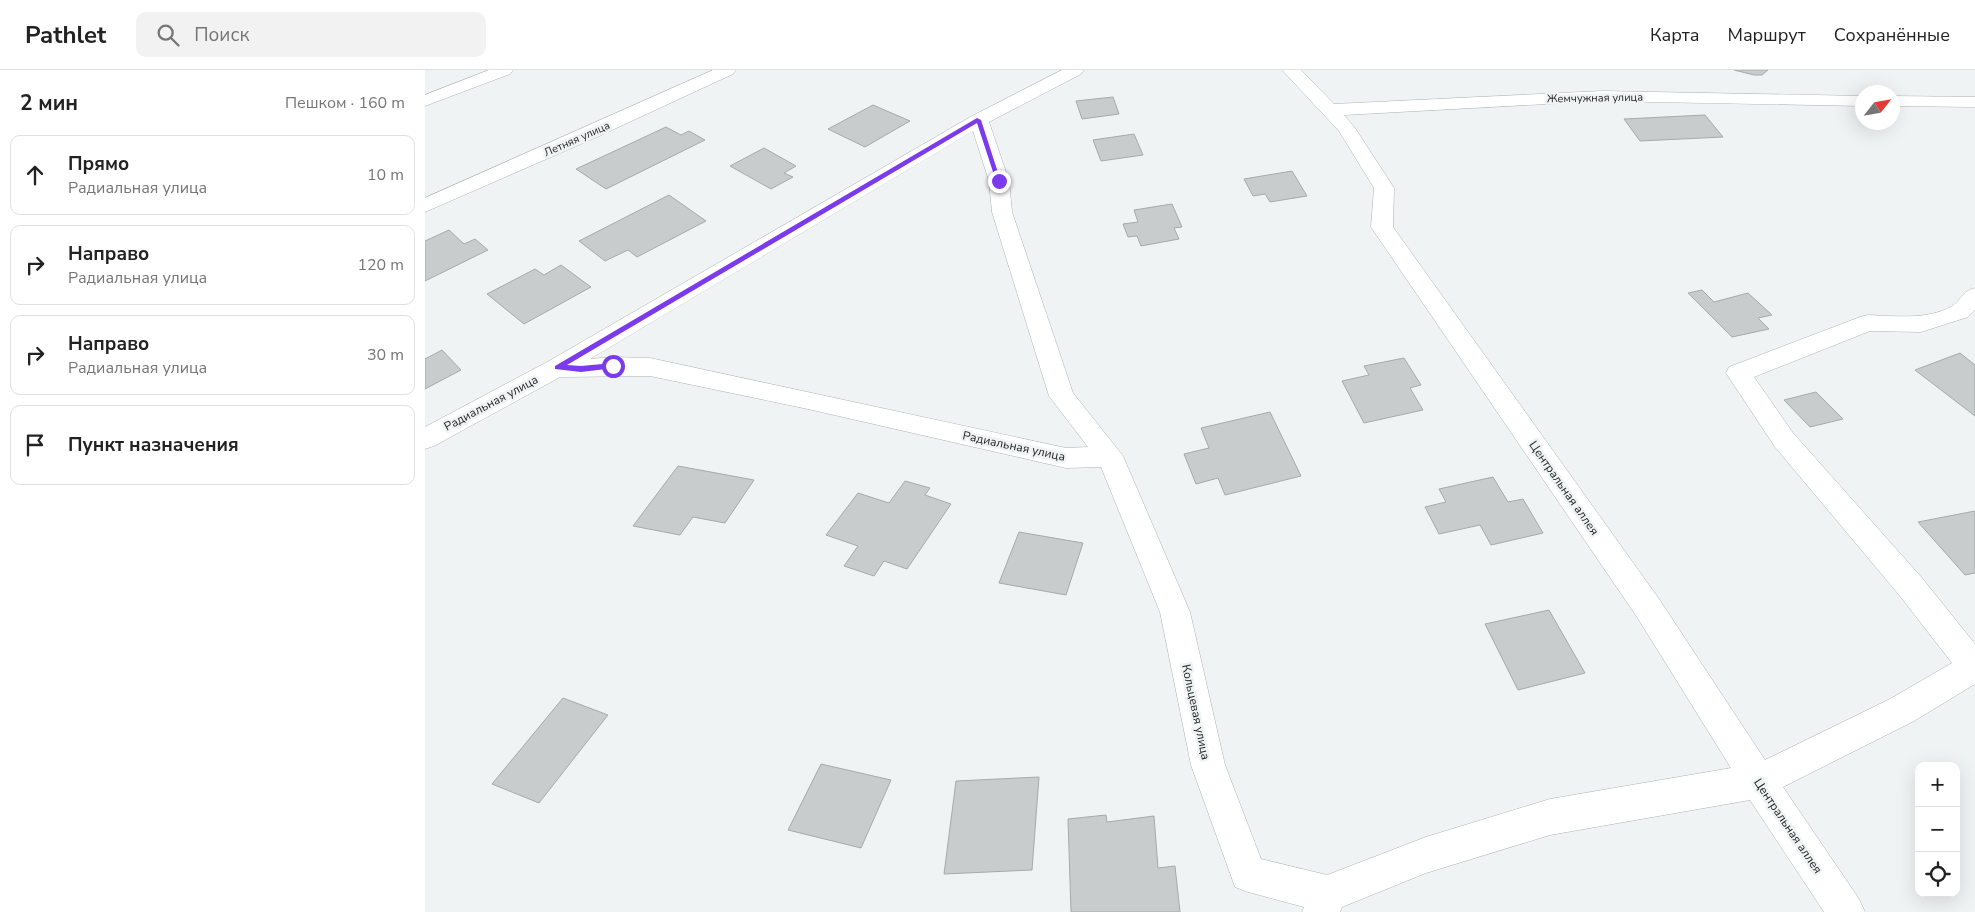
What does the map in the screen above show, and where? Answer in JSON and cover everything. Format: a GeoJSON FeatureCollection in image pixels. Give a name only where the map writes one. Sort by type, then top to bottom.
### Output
{"type":"FeatureCollection","features":[{"type":"Feature","properties":{"kind":"street"},"geometry":{"type":"LineString","coordinates":[[425,101],[503,70]]}},
{"type":"Feature","properties":{"kind":"street","name":"Летняя улица"},"geometry":{"type":"LineString","coordinates":[[425,206],[727,70]]}},
{"type":"Feature","properties":{"kind":"street","name":"Радиальная улица"},"geometry":{"type":"LineString","coordinates":[[425,439],[558,367],[979,120],[1075,70]]}},
{"type":"Feature","properties":{"kind":"street","name":"Центральная аллея"},"geometry":{"type":"LineString","coordinates":[[1291,70],[1346,128],[1385,188],[1382,227],[1648,608],[1846,912]]}},
{"type":"Feature","properties":{"kind":"street","name":"Жемчужная улица"},"geometry":{"type":"LineString","coordinates":[[1328,110],[1602,96],[1855,100]]}},
{"type":"Feature","properties":{"kind":"street"},"geometry":{"type":"LineString","coordinates":[[1900,101],[1975,102]]}},
{"type":"Feature","properties":{"kind":"street"},"geometry":{"type":"LineString","coordinates":[[979,120],[999,181],[1002,212],[1062,396],[1110,456]]}},
{"type":"Feature","properties":{"kind":"street"},"geometry":{"type":"LineString","coordinates":[[1324,903],[1425,855],[1550,817],[1759,781],[1902,710],[1975,667],[1911,586],[1847,516],[1784,440],[1738,373],[1868,323],[1921,324],[1961,312],[1975,294]]}},
{"type":"Feature","properties":{"kind":"street","name":"Радиальная улица"},"geometry":{"type":"LineString","coordinates":[[558,367],[581,369],[613,366],[650,367],[809,400],[1066,458],[1110,456]]}},
{"type":"Feature","properties":{"kind":"street","name":"Кольцевая улица"},"geometry":{"type":"LineString","coordinates":[[1110,456],[1175,612],[1208,765],[1248,874],[1324,903]]}},
{"type":"Feature","properties":{"kind":"building"},"geometry":{"type":"Polygon","coordinates":[[[1734,70],[1768,70],[1762,75],[1754,75],[1734,70]]]}},
{"type":"Feature","properties":{"kind":"building"},"geometry":{"type":"Polygon","coordinates":[[[1113,97],[1119,114],[1082,119],[1076,101],[1113,97]]]}},
{"type":"Feature","properties":{"kind":"building"},"geometry":{"type":"Polygon","coordinates":[[[873,105],[910,121],[865,147],[828,129],[873,105]]]}},
{"type":"Feature","properties":{"kind":"building"},"geometry":{"type":"Polygon","coordinates":[[[1705,115],[1723,137],[1640,141],[1624,119],[1705,115]]]}},
{"type":"Feature","properties":{"kind":"building"},"geometry":{"type":"Polygon","coordinates":[[[666,127],[681,135],[689,131],[705,140],[606,189],[576,169],[666,127]]]}},
{"type":"Feature","properties":{"kind":"building"},"geometry":{"type":"Polygon","coordinates":[[[1134,134],[1143,155],[1101,161],[1093,140],[1134,134]]]}},
{"type":"Feature","properties":{"kind":"building"},"geometry":{"type":"Polygon","coordinates":[[[764,148],[796,166],[784,173],[793,177],[771,189],[730,166],[764,148]]]}},
{"type":"Feature","properties":{"kind":"building"},"geometry":{"type":"Polygon","coordinates":[[[1292,171],[1307,196],[1270,202],[1265,194],[1253,196],[1244,179],[1292,171]]]}},
{"type":"Feature","properties":{"kind":"building"},"geometry":{"type":"Polygon","coordinates":[[[669,195],[706,221],[637,257],[628,250],[605,261],[579,241],[669,195]]]}},
{"type":"Feature","properties":{"kind":"building"},"geometry":{"type":"Polygon","coordinates":[[[1172,204],[1182,227],[1174,228],[1179,239],[1141,246],[1137,236],[1128,237],[1123,224],[1138,222],[1134,210],[1172,204]]]}},
{"type":"Feature","properties":{"kind":"building"},"geometry":{"type":"Polygon","coordinates":[[[449,230],[464,244],[475,239],[488,250],[425,281],[425,241],[449,230]]]}},
{"type":"Feature","properties":{"kind":"building"},"geometry":{"type":"Polygon","coordinates":[[[561,265],[591,287],[524,324],[487,294],[535,269],[544,275],[561,265]]]}},
{"type":"Feature","properties":{"kind":"building"},"geometry":{"type":"Polygon","coordinates":[[[1702,290],[1714,302],[1748,293],[1772,315],[1758,318],[1769,329],[1732,337],[1688,293],[1702,290]]]}},
{"type":"Feature","properties":{"kind":"building"},"geometry":{"type":"Polygon","coordinates":[[[442,350],[461,370],[425,389],[425,359],[442,350]]]}},
{"type":"Feature","properties":{"kind":"building"},"geometry":{"type":"Polygon","coordinates":[[[1960,353],[1975,365],[1975,416],[1915,370],[1960,353]]]}},
{"type":"Feature","properties":{"kind":"building"},"geometry":{"type":"Polygon","coordinates":[[[1404,358],[1421,385],[1410,388],[1423,410],[1364,423],[1342,381],[1369,375],[1364,366],[1404,358]]]}},
{"type":"Feature","properties":{"kind":"building"},"geometry":{"type":"Polygon","coordinates":[[[1816,392],[1843,419],[1810,427],[1784,400],[1816,392]]]}},
{"type":"Feature","properties":{"kind":"building"},"geometry":{"type":"Polygon","coordinates":[[[1270,412],[1301,476],[1225,495],[1218,478],[1196,484],[1184,454],[1209,448],[1201,428],[1270,412]]]}},
{"type":"Feature","properties":{"kind":"building"},"geometry":{"type":"Polygon","coordinates":[[[678,466],[754,480],[725,523],[693,517],[680,535],[633,526],[678,466]]]}},
{"type":"Feature","properties":{"kind":"building"},"geometry":{"type":"Polygon","coordinates":[[[1493,477],[1508,502],[1523,499],[1543,533],[1491,545],[1480,525],[1439,534],[1425,507],[1446,502],[1439,489],[1493,477]]]}},
{"type":"Feature","properties":{"kind":"building"},"geometry":{"type":"Polygon","coordinates":[[[905,481],[930,488],[925,495],[951,504],[907,569],[884,561],[874,576],[844,566],[858,546],[826,535],[858,493],[889,503],[905,481]]]}},
{"type":"Feature","properties":{"kind":"building"},"geometry":{"type":"Polygon","coordinates":[[[1975,511],[1975,573],[1965,575],[1918,522],[1975,511]]]}},
{"type":"Feature","properties":{"kind":"building"},"geometry":{"type":"Polygon","coordinates":[[[1019,532],[1083,543],[1066,595],[999,583],[1019,532]]]}},
{"type":"Feature","properties":{"kind":"building"},"geometry":{"type":"Polygon","coordinates":[[[1549,610],[1585,673],[1518,690],[1485,624],[1549,610]]]}},
{"type":"Feature","properties":{"kind":"building"},"geometry":{"type":"Polygon","coordinates":[[[563,698],[608,715],[539,803],[492,784],[563,698]]]}},
{"type":"Feature","properties":{"kind":"building"},"geometry":{"type":"Polygon","coordinates":[[[821,764],[891,780],[861,848],[788,830],[821,764]]]}},
{"type":"Feature","properties":{"kind":"building"},"geometry":{"type":"Polygon","coordinates":[[[1039,777],[1032,870],[944,874],[956,781],[1039,777]]]}},
{"type":"Feature","properties":{"kind":"building"},"geometry":{"type":"Polygon","coordinates":[[[1106,815],[1107,822],[1154,816],[1158,868],[1175,866],[1180,912],[1071,912],[1068,819],[1106,815]]]}},
{"type":"Feature","properties":{"kind":"route"},"geometry":{"type":"LineString","coordinates":[[613,366],[581,369],[558,367],[979,120],[999,181]]}}]}
